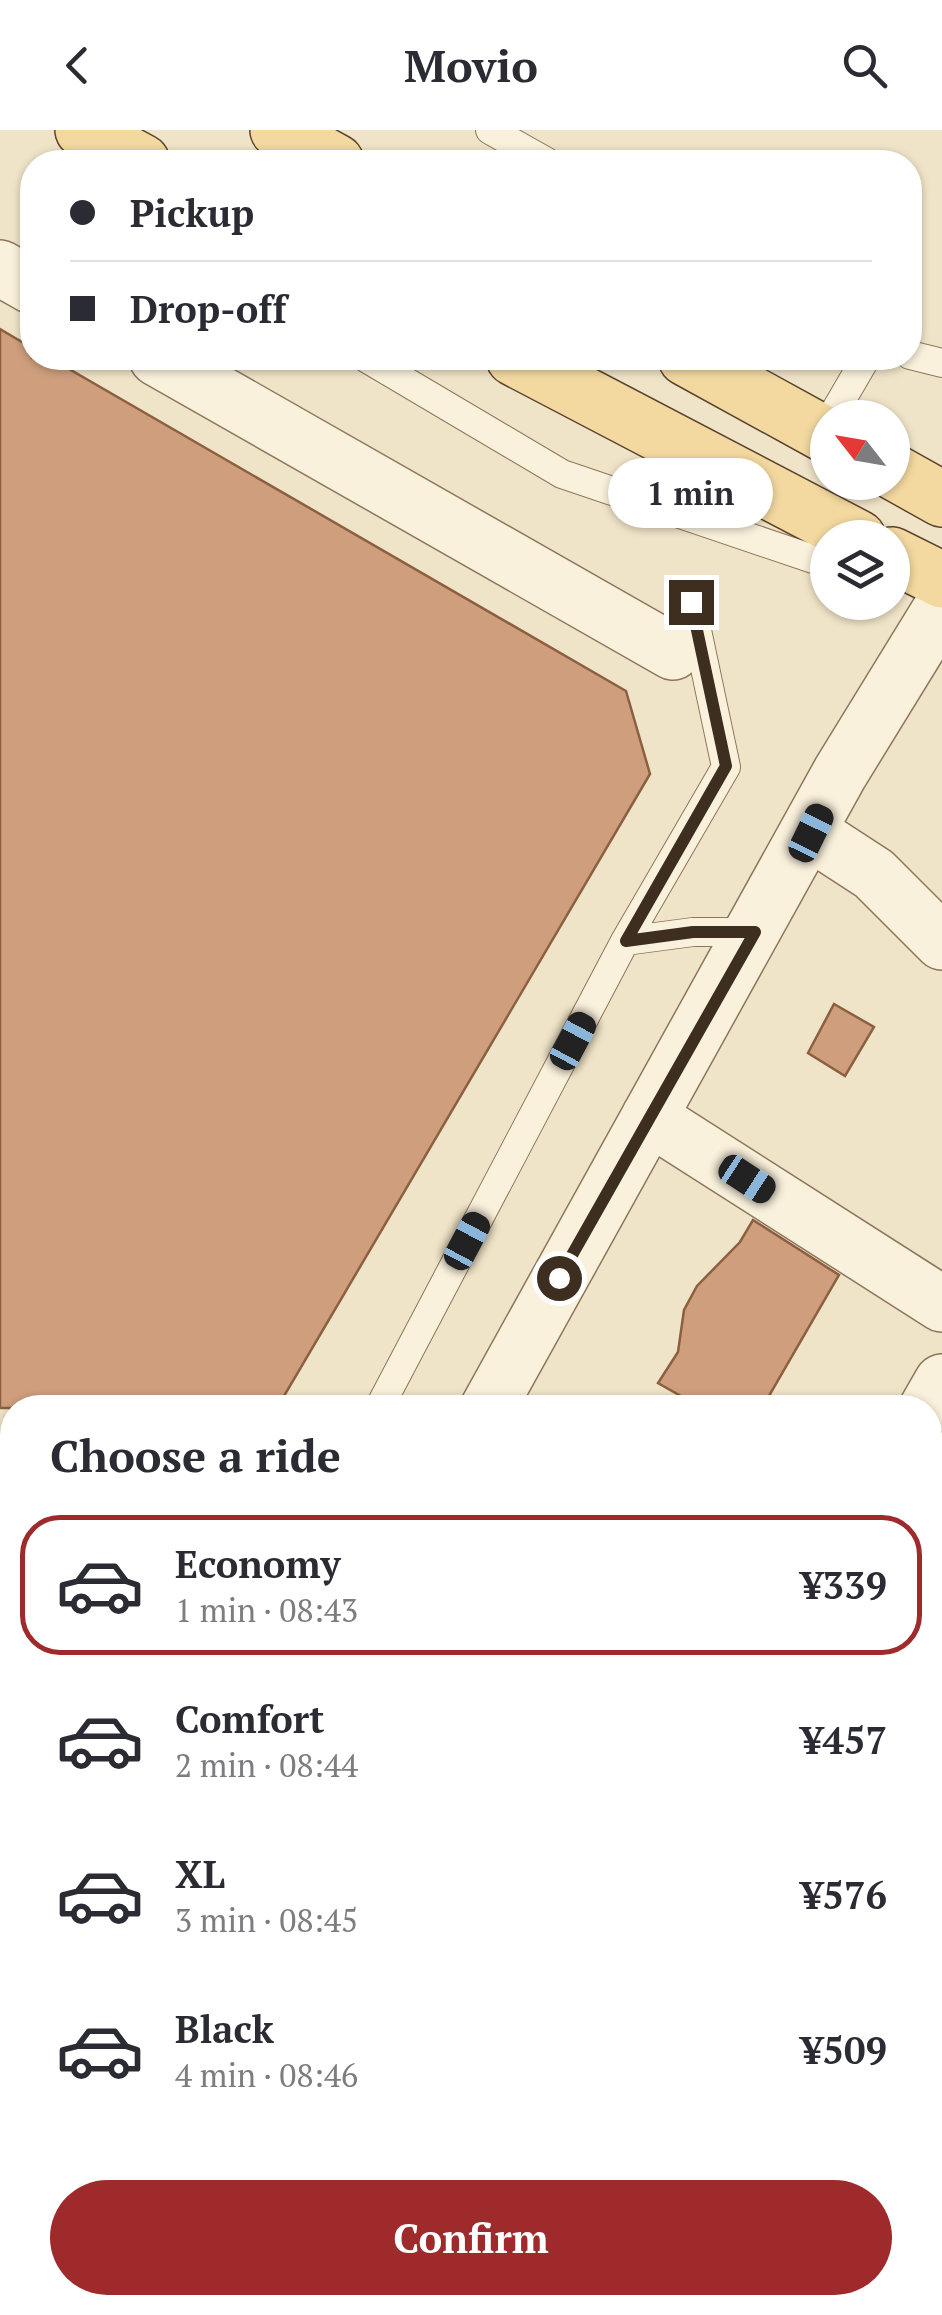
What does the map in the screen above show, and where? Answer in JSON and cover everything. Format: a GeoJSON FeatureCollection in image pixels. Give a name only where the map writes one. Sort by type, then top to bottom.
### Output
{"type":"FeatureCollection","features":[{"type":"Feature","properties":{"kind":"main road"},"geometry":{"type":"LineString","coordinates":[[83,130],[120,150]]}},
{"type":"Feature","properties":{"kind":"main road"},"geometry":{"type":"LineString","coordinates":[[278,130],[314,150]]}},
{"type":"Feature","properties":{"kind":"main road"},"geometry":{"type":"LineString","coordinates":[[537,370],[824,520]]}},
{"type":"Feature","properties":{"kind":"main road"},"geometry":{"type":"LineString","coordinates":[[711,370],[810,419]]}},
{"type":"Feature","properties":{"kind":"main road"},"geometry":{"type":"LineString","coordinates":[[910,481],[942,498]]}},
{"type":"Feature","properties":{"kind":"main road"},"geometry":{"type":"LineString","coordinates":[[910,566],[942,583]]}},
{"type":"Feature","properties":{"kind":"street"},"geometry":{"type":"LineString","coordinates":[[180,370],[682,627]]}},
{"type":"Feature","properties":{"kind":"street"},"geometry":{"type":"LineString","coordinates":[[495,1395],[811,833],[840,773],[942,607]]}},
{"type":"Feature","properties":{"kind":"street"},"geometry":{"type":"LineString","coordinates":[[811,833],[874,874],[942,942]]}},
{"type":"Feature","properties":{"kind":"street"},"geometry":{"type":"LineString","coordinates":[[649,1117],[942,1304]]}},
{"type":"Feature","properties":{"kind":"lane"},"geometry":{"type":"LineString","coordinates":[[490,130],[526,150]]}},
{"type":"Feature","properties":{"kind":"lane"},"geometry":{"type":"LineString","coordinates":[[386,370],[562,474],[810,558]]}},
{"type":"Feature","properties":{"kind":"lane"},"geometry":{"type":"LineString","coordinates":[[842,400],[859,370]]}},
{"type":"Feature","properties":{"kind":"lane"},"geometry":{"type":"LineString","coordinates":[[910,580],[942,583]]}},
{"type":"Feature","properties":{"kind":"lane"},"geometry":{"type":"LineString","coordinates":[[386,1395],[626,941],[726,766],[682,627]]}},
{"type":"Feature","properties":{"kind":"lane"},"geometry":{"type":"LineString","coordinates":[[626,941],[693,932],[755,932]]}},
{"type":"Feature","properties":{"kind":"building"},"geometry":{"type":"Polygon","coordinates":[[[0,329],[20,341],[20,370],[71,370],[626,691],[650,774],[285,1395],[0,1395],[0,329]]]}},
{"type":"Feature","properties":{"kind":"building"},"geometry":{"type":"Polygon","coordinates":[[[834,1004],[874,1027],[845,1076],[808,1053],[834,1004]]]}},
{"type":"Feature","properties":{"kind":"building"},"geometry":{"type":"Polygon","coordinates":[[[753,1220],[839,1275],[770,1395],[679,1395],[658,1383],[678,1352],[684,1310],[697,1286],[740,1242],[753,1220]]]}},
{"type":"Feature","properties":{"kind":"route"},"geometry":{"type":"LineString","coordinates":[[559,1278],[755,932],[693,932],[626,941],[726,766],[691,602]]}}]}
